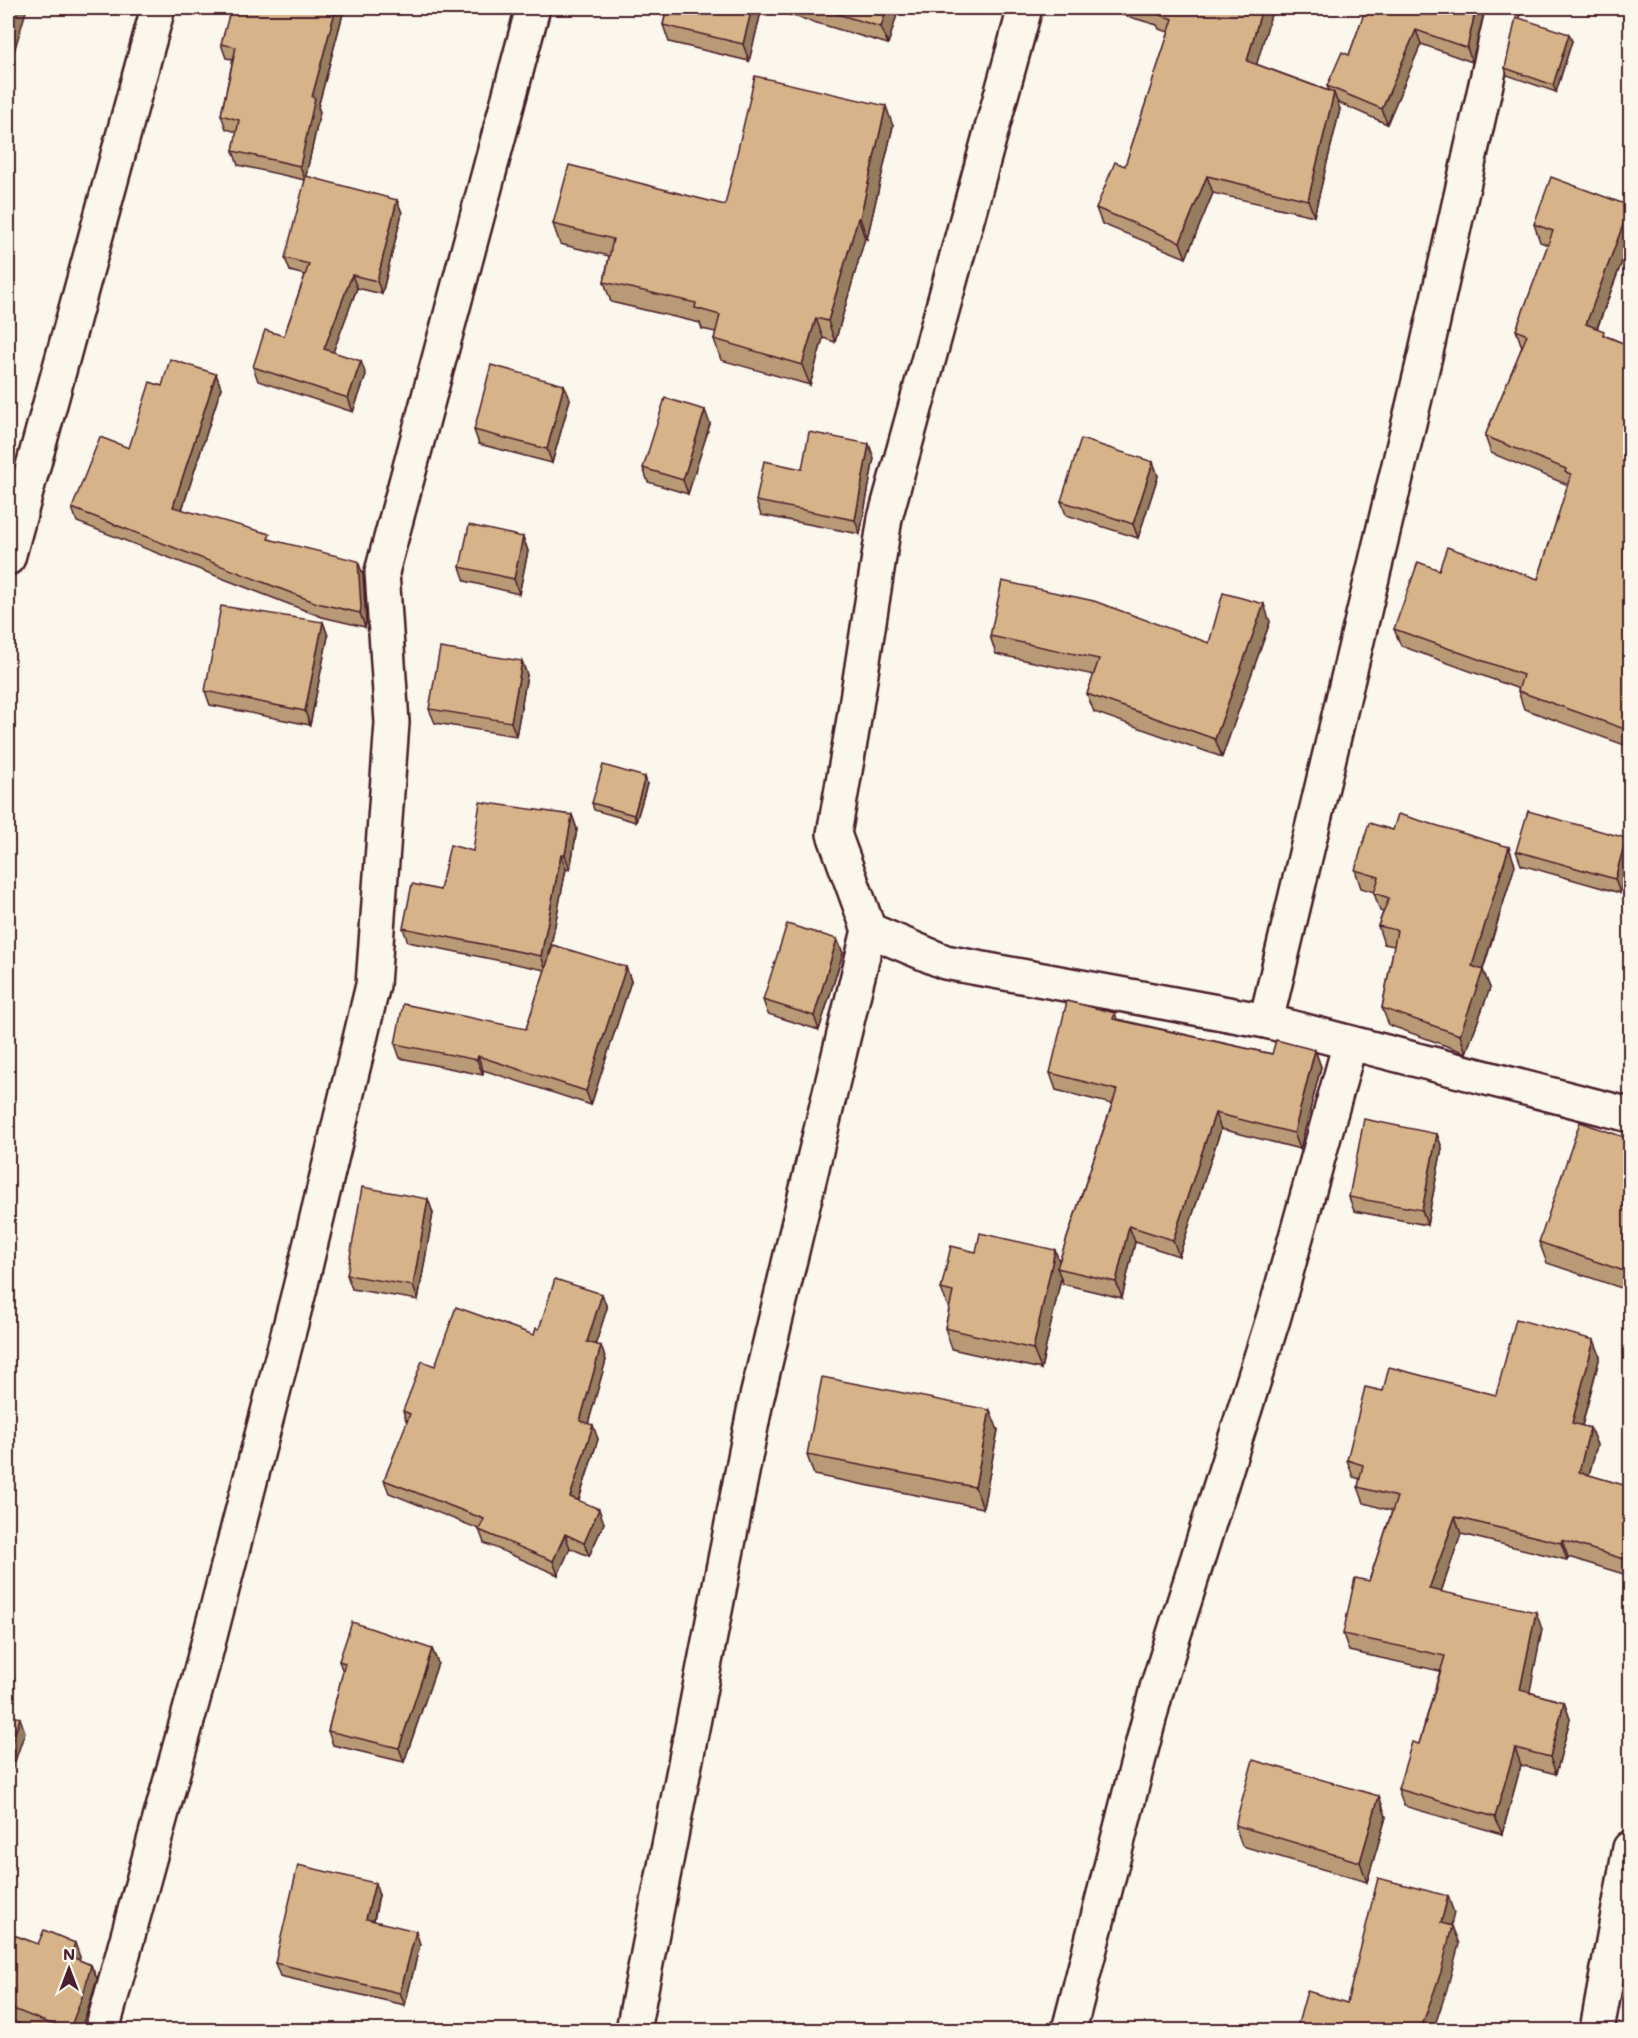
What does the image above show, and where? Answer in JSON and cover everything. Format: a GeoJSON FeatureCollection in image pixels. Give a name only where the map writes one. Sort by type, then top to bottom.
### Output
{"type":"FeatureCollection","features":[{"type":"Feature","properties":{"kind":"street"},"geometry":{"type":"LineString","coordinates":[[8,558],[158,8]]}},
{"type":"Feature","properties":{"kind":"street"},"geometry":{"type":"LineString","coordinates":[[102,2031],[203,1663],[274,1390],[373,986],[392,723],[382,572],[533,8]]}},
{"type":"Feature","properties":{"kind":"street"},"geometry":{"type":"LineString","coordinates":[[633,2031],[756,1401],[869,930],[834,834],[885,518],[1025,8]]}},
{"type":"Feature","properties":{"kind":"street"},"geometry":{"type":"LineString","coordinates":[[1266,1021],[1423,363],[1503,8]]}},
{"type":"Feature","properties":{"kind":"street"},"geometry":{"type":"LineString","coordinates":[[869,930],[945,962],[1266,1021],[1630,1115]]}},
{"type":"Feature","properties":{"kind":"street"},"geometry":{"type":"LineString","coordinates":[[1069,2031],[1157,1688],[1274,1317],[1350,1043]]}},
{"type":"Feature","properties":{"kind":"street"},"geometry":{"type":"LineString","coordinates":[[1597,2031],[1630,1848]]}},
{"type":"Feature","properties":{"kind":"building"},"geometry":{"type":"Polygon","coordinates":[[[8,8],[14,8],[8,28],[8,8]]]}},
{"type":"Feature","properties":{"kind":"building"},"geometry":{"type":"Polygon","coordinates":[[[231,8],[336,8],[312,97],[315,98],[300,166],[233,151],[239,120],[221,115],[236,47],[221,44],[231,8]]]}},
{"type":"Feature","properties":{"kind":"building"},"geometry":{"type":"Polygon","coordinates":[[[667,8],[752,8],[743,44],[663,25],[667,8]]]}},
{"type":"Feature","properties":{"kind":"building"},"geometry":{"type":"Polygon","coordinates":[[[817,8],[887,8],[881,27],[817,8]]]}},
{"type":"Feature","properties":{"kind":"building"},"geometry":{"type":"Polygon","coordinates":[[[1148,8],[1262,8],[1247,61],[1334,93],[1308,200],[1207,176],[1180,242],[1096,208],[1115,162],[1125,166],[1173,19],[1153,13],[1154,9],[1148,8]]]}},
{"type":"Feature","properties":{"kind":"building"},"geometry":{"type":"Polygon","coordinates":[[[1366,8],[1476,8],[1467,48],[1416,30],[1382,109],[1327,86],[1342,52],[1349,55],[1366,8]]]}},
{"type":"Feature","properties":{"kind":"building"},"geometry":{"type":"Polygon","coordinates":[[[1516,17],[1569,34],[1553,85],[1505,68],[1516,17]]]}},
{"type":"Feature","properties":{"kind":"building"},"geometry":{"type":"Polygon","coordinates":[[[755,76],[886,106],[860,218],[858,218],[828,321],[816,318],[802,365],[714,339],[720,315],[695,308],[696,303],[604,282],[613,239],[553,224],[569,165],[725,205],[755,76]]]}},
{"type":"Feature","properties":{"kind":"building"},"geometry":{"type":"Polygon","coordinates":[[[306,176],[397,200],[377,281],[352,275],[324,349],[361,361],[348,398],[253,367],[265,330],[284,336],[309,264],[285,258],[306,176]]]}},
{"type":"Feature","properties":{"kind":"building"},"geometry":{"type":"Polygon","coordinates":[[[1551,177],[1630,206],[1586,324],[1604,331],[1603,335],[1630,346],[1630,589],[1627,600],[1630,601],[1630,608],[1626,621],[1630,623],[1630,674],[1626,685],[1630,687],[1630,731],[1518,691],[1523,675],[1394,629],[1418,562],[1439,570],[1447,547],[1538,579],[1571,474],[1565,472],[1566,469],[1485,436],[1527,335],[1516,330],[1553,231],[1534,224],[1551,177]]]}},
{"type":"Feature","properties":{"kind":"building"},"geometry":{"type":"Polygon","coordinates":[[[170,359],[216,374],[173,507],[270,534],[268,539],[358,561],[360,613],[317,603],[72,508],[100,437],[129,448],[150,382],[162,386],[170,359]]]}},
{"type":"Feature","properties":{"kind":"building"},"geometry":{"type":"Polygon","coordinates":[[[491,365],[564,385],[547,449],[474,430],[491,365]]]}},
{"type":"Feature","properties":{"kind":"building"},"geometry":{"type":"Polygon","coordinates":[[[665,398],[705,410],[683,480],[643,468],[665,398]]]}},
{"type":"Feature","properties":{"kind":"building"},"geometry":{"type":"Polygon","coordinates":[[[809,432],[869,444],[855,520],[756,501],[764,461],[802,469],[809,432]]]}},
{"type":"Feature","properties":{"kind":"building"},"geometry":{"type":"Polygon","coordinates":[[[1081,439],[1153,462],[1133,524],[1061,501],[1081,439]]]}},
{"type":"Feature","properties":{"kind":"building"},"geometry":{"type":"Polygon","coordinates":[[[469,525],[523,537],[514,579],[460,567],[469,525]]]}},
{"type":"Feature","properties":{"kind":"building"},"geometry":{"type":"Polygon","coordinates":[[[1002,581],[1094,601],[1209,643],[1223,593],[1264,604],[1215,739],[1087,694],[1099,659],[990,636],[1002,581]]]}},
{"type":"Feature","properties":{"kind":"building"},"geometry":{"type":"Polygon","coordinates":[[[221,606],[323,622],[305,711],[205,691],[221,606]]]}},
{"type":"Feature","properties":{"kind":"building"},"geometry":{"type":"Polygon","coordinates":[[[440,648],[522,661],[511,722],[429,709],[440,648]]]}},
{"type":"Feature","properties":{"kind":"building"},"geometry":{"type":"Polygon","coordinates":[[[603,765],[645,777],[634,815],[592,803],[603,765]]]}},
{"type":"Feature","properties":{"kind":"building"},"geometry":{"type":"Polygon","coordinates":[[[480,802],[572,815],[565,855],[561,855],[541,956],[403,928],[412,884],[440,890],[450,845],[473,851],[480,802]]]}},
{"type":"Feature","properties":{"kind":"building"},"geometry":{"type":"Polygon","coordinates":[[[1528,811],[1626,838],[1615,879],[1516,851],[1528,811]]]}},
{"type":"Feature","properties":{"kind":"building"},"geometry":{"type":"Polygon","coordinates":[[[1398,814],[1509,847],[1472,966],[1483,970],[1460,1035],[1382,1008],[1397,930],[1378,926],[1389,898],[1374,893],[1379,877],[1355,870],[1369,823],[1393,830],[1398,814]]]}},
{"type":"Feature","properties":{"kind":"building"},"geometry":{"type":"Polygon","coordinates":[[[787,924],[837,939],[814,1016],[763,1000],[787,924]]]}},
{"type":"Feature","properties":{"kind":"building"},"geometry":{"type":"Polygon","coordinates":[[[553,945],[626,967],[586,1091],[478,1056],[477,1060],[395,1044],[403,1004],[526,1029],[553,945]]]}},
{"type":"Feature","properties":{"kind":"building"},"geometry":{"type":"Polygon","coordinates":[[[1067,1001],[1115,1013],[1113,1019],[1272,1054],[1276,1040],[1315,1050],[1294,1133],[1215,1113],[1173,1240],[1129,1226],[1116,1282],[1057,1268],[1117,1090],[1050,1073],[1067,1001]]]}},
{"type":"Feature","properties":{"kind":"building"},"geometry":{"type":"Polygon","coordinates":[[[1364,1119],[1437,1134],[1422,1210],[1349,1197],[1364,1119]]]}},
{"type":"Feature","properties":{"kind":"building"},"geometry":{"type":"Polygon","coordinates":[[[1580,1122],[1630,1139],[1630,1251],[1624,1271],[1539,1242],[1580,1122]]]}},
{"type":"Feature","properties":{"kind":"building"},"geometry":{"type":"Polygon","coordinates":[[[362,1187],[428,1199],[413,1286],[347,1275],[362,1187]]]}},
{"type":"Feature","properties":{"kind":"building"},"geometry":{"type":"Polygon","coordinates":[[[980,1233],[1055,1250],[1033,1349],[945,1328],[953,1292],[941,1289],[951,1246],[976,1252],[980,1233]]]}},
{"type":"Feature","properties":{"kind":"building"},"geometry":{"type":"Polygon","coordinates":[[[555,1279],[602,1294],[587,1342],[601,1346],[580,1421],[593,1425],[570,1497],[599,1509],[584,1543],[565,1534],[553,1561],[479,1530],[484,1519],[384,1480],[410,1414],[403,1411],[422,1361],[435,1366],[456,1307],[534,1335],[536,1328],[539,1329],[555,1279]]]}},
{"type":"Feature","properties":{"kind":"building"},"geometry":{"type":"Polygon","coordinates":[[[1516,1319],[1594,1340],[1572,1423],[1590,1428],[1579,1472],[1630,1487],[1630,1561],[1562,1540],[1561,1543],[1455,1517],[1429,1589],[1536,1612],[1520,1690],[1564,1702],[1550,1757],[1515,1748],[1495,1817],[1398,1789],[1412,1742],[1419,1744],[1445,1656],[1343,1634],[1355,1578],[1369,1581],[1397,1497],[1358,1487],[1363,1465],[1347,1460],[1365,1387],[1383,1391],[1389,1367],[1496,1395],[1516,1319]]]}},
{"type":"Feature","properties":{"kind":"building"},"geometry":{"type":"Polygon","coordinates":[[[822,1377],[990,1410],[975,1487],[807,1455],[822,1377]]]}},
{"type":"Feature","properties":{"kind":"building"},"geometry":{"type":"Polygon","coordinates":[[[352,1622],[432,1649],[399,1748],[328,1731],[345,1663],[339,1661],[352,1622]]]}},
{"type":"Feature","properties":{"kind":"building"},"geometry":{"type":"Polygon","coordinates":[[[8,1714],[20,1718],[8,1753],[8,1714]]]}},
{"type":"Feature","properties":{"kind":"building"},"geometry":{"type":"Polygon","coordinates":[[[1253,1760],[1379,1796],[1360,1862],[1235,1825],[1253,1760]]]}},
{"type":"Feature","properties":{"kind":"building"},"geometry":{"type":"Polygon","coordinates":[[[298,1865],[375,1883],[366,1919],[416,1931],[400,1993],[275,1963],[298,1865]]]}},
{"type":"Feature","properties":{"kind":"building"},"geometry":{"type":"Polygon","coordinates":[[[1378,1878],[1448,1896],[1441,1923],[1452,1926],[1441,1972],[1420,2031],[1296,2031],[1307,1991],[1347,2003],[1378,1878]]]}},
{"type":"Feature","properties":{"kind":"building"},"geometry":{"type":"Polygon","coordinates":[[[44,1930],[75,1943],[70,1956],[91,1965],[84,1992],[69,2031],[8,2007],[8,1933],[38,1944],[44,1930]]]}}]}
